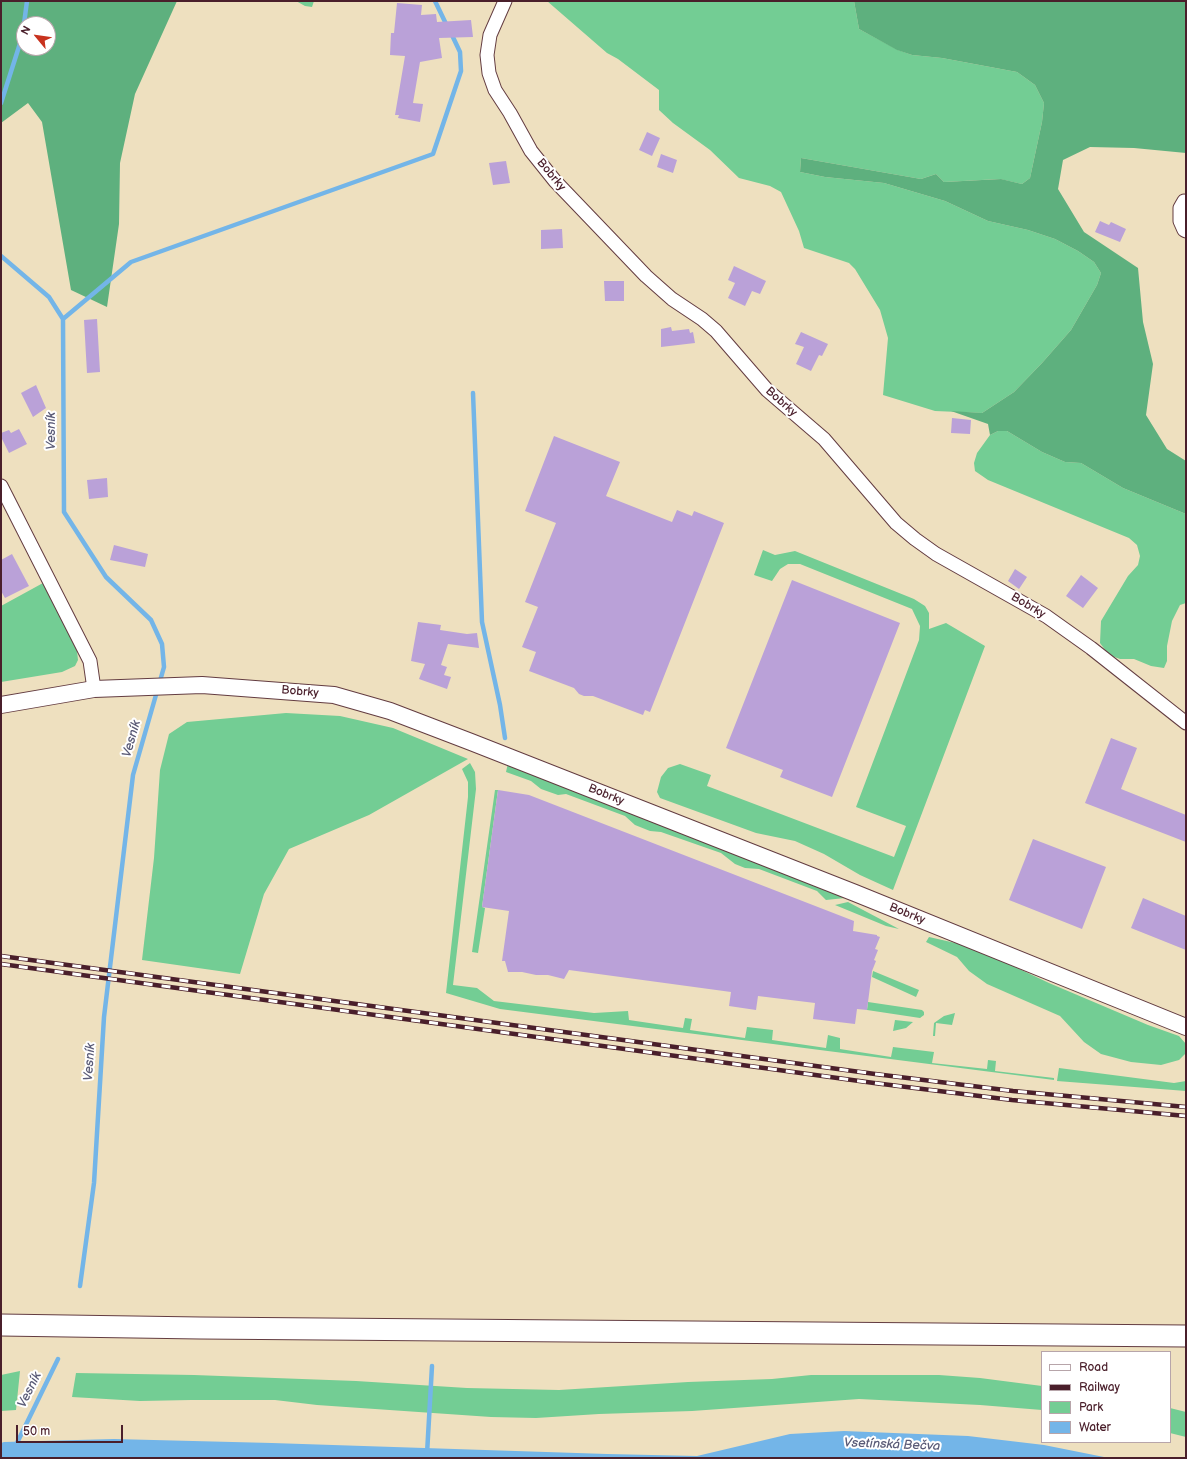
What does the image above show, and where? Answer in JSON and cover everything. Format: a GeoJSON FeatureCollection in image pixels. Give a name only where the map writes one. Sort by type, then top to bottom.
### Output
{"type":"FeatureCollection","features":[{"type":"Feature","properties":{"kind":"main road"},"geometry":{"type":"LineString","coordinates":[[1,1325],[177,1328],[1186,1336]]}},
{"type":"Feature","properties":{"kind":"street","name":"Bobrky"},"geometry":{"type":"LineString","coordinates":[[505,1],[490,36],[487,55],[489,73],[495,90],[510,113],[531,151],[555,181],[646,276],[672,299],[716,330],[767,390],[824,439],[896,523],[936,554],[1046,616],[1091,648],[1186,723]]}},
{"type":"Feature","properties":{"kind":"street"},"geometry":{"type":"LineString","coordinates":[[1184,201],[1180,208],[1180,221],[1184,230],[1186,231]]}},
{"type":"Feature","properties":{"kind":"street"},"geometry":{"type":"LineString","coordinates":[[1,486],[90,661],[94,689]]}},
{"type":"Feature","properties":{"kind":"street","name":"Bobrky"},"geometry":{"type":"LineString","coordinates":[[1,705],[94,689],[168,686],[202,685],[334,695],[390,711],[848,890],[1186,1027]]}},
{"type":"Feature","properties":{"kind":"green space"},"geometry":{"type":"Polygon","coordinates":[[[1,1],[177,1],[135,94],[120,163],[119,224],[107,307],[71,290],[42,122],[28,103],[1,123],[1,1]]]}},
{"type":"Feature","properties":{"kind":"green space"},"geometry":{"type":"Polygon","coordinates":[[[296,1],[314,1],[312,7],[305,6],[296,1]]]}},
{"type":"Feature","properties":{"kind":"green space"},"geometry":{"type":"Polygon","coordinates":[[[547,1],[854,1],[859,29],[898,50],[912,55],[942,58],[1017,72],[1035,85],[1044,103],[1042,122],[1030,178],[1022,184],[1000,179],[944,182],[936,174],[921,179],[801,158],[800,172],[825,177],[884,183],[945,201],[988,221],[1028,230],[1055,239],[1078,251],[1094,262],[1101,273],[1097,285],[1071,330],[1042,363],[1014,392],[982,413],[935,411],[883,395],[888,338],[880,310],[855,269],[849,263],[804,248],[799,231],[781,192],[770,186],[739,178],[710,150],[673,123],[659,110],[659,90],[618,59],[607,53],[547,1]]]}},
{"type":"Feature","properties":{"kind":"green space"},"geometry":{"type":"Polygon","coordinates":[[[854,1],[1186,1],[1186,153],[1134,148],[1090,147],[1063,160],[1058,189],[1084,232],[1138,268],[1143,322],[1153,364],[1146,415],[1167,449],[1186,461],[1186,514],[1123,488],[1081,463],[1065,462],[1042,452],[1007,431],[998,431],[990,435],[988,424],[951,411],[982,413],[1014,392],[1071,330],[1097,285],[1101,273],[1094,262],[1078,251],[1055,239],[1028,230],[988,221],[945,201],[884,183],[825,177],[800,172],[801,158],[921,179],[936,174],[944,182],[1001,179],[1022,184],[1030,178],[1042,122],[1044,103],[1035,85],[1017,72],[942,58],[912,55],[897,50],[859,29],[854,1]]]}},
{"type":"Feature","properties":{"kind":"green space"},"geometry":{"type":"Polygon","coordinates":[[[998,431],[1007,431],[1042,452],[1065,462],[1081,463],[1123,488],[1186,514],[1186,603],[1180,605],[1172,621],[1167,646],[1167,661],[1164,668],[1151,666],[1134,659],[1120,659],[1109,655],[1100,643],[1101,621],[1128,576],[1138,565],[1140,556],[1137,545],[1129,538],[988,480],[975,471],[974,463],[977,453],[990,435],[998,431]]]}},
{"type":"Feature","properties":{"kind":"green space"},"geometry":{"type":"Polygon","coordinates":[[[763,550],[775,555],[795,551],[914,599],[925,606],[929,613],[929,629],[946,623],[985,646],[893,890],[860,875],[824,854],[795,841],[756,833],[660,798],[657,792],[661,777],[668,768],[680,764],[711,775],[707,786],[894,857],[906,826],[856,807],[919,640],[920,626],[912,609],[800,564],[788,564],[780,569],[772,581],[754,575],[763,550]]]}},
{"type":"Feature","properties":{"kind":"green space"},"geometry":{"type":"Polygon","coordinates":[[[43,583],[74,642],[78,660],[75,666],[62,672],[1,682],[1,606],[43,583]]]}},
{"type":"Feature","properties":{"kind":"green space"},"geometry":{"type":"Polygon","coordinates":[[[286,713],[340,716],[393,728],[468,759],[369,815],[289,849],[264,894],[240,974],[142,960],[154,858],[160,770],[169,734],[187,722],[286,713]]]}},
{"type":"Feature","properties":{"kind":"green space"},"geometry":{"type":"Polygon","coordinates":[[[470,763],[475,772],[476,789],[453,985],[477,988],[494,1001],[594,1013],[628,1011],[629,1020],[683,1028],[685,1018],[692,1019],[690,1030],[745,1038],[747,1027],[773,1030],[772,1040],[826,1048],[828,1035],[840,1038],[840,1049],[891,1057],[893,1047],[934,1052],[932,1063],[987,1069],[988,1060],[996,1061],[995,1071],[1054,1078],[1054,1080],[500,1009],[446,993],[468,797],[468,782],[462,769],[470,763]]]}},
{"type":"Feature","properties":{"kind":"green space"},"geometry":{"type":"Polygon","coordinates":[[[508,763],[845,898],[826,900],[817,891],[759,869],[745,868],[735,864],[721,853],[661,832],[650,831],[635,825],[625,816],[566,794],[558,795],[541,789],[531,781],[506,772],[508,763]]]}},
{"type":"Feature","properties":{"kind":"green space"},"geometry":{"type":"Polygon","coordinates":[[[495,790],[498,790],[482,907],[485,908],[478,953],[472,952],[495,790]]]}},
{"type":"Feature","properties":{"kind":"green space"},"geometry":{"type":"Polygon","coordinates":[[[848,902],[899,929],[886,926],[835,905],[848,902]]]}},
{"type":"Feature","properties":{"kind":"green space"},"geometry":{"type":"Polygon","coordinates":[[[929,937],[973,947],[1049,983],[1148,1025],[1179,1036],[1186,1044],[1186,1053],[1179,1060],[1161,1065],[1131,1062],[1101,1054],[1084,1042],[1060,1016],[987,984],[969,971],[957,957],[926,942],[929,937]]]}},
{"type":"Feature","properties":{"kind":"green space"},"geometry":{"type":"Polygon","coordinates":[[[873,971],[919,990],[916,997],[872,977],[873,971]]]}},
{"type":"Feature","properties":{"kind":"green space"},"geometry":{"type":"Polygon","coordinates":[[[868,1002],[922,1010],[924,1015],[920,1018],[867,1010],[868,1002]]]}},
{"type":"Feature","properties":{"kind":"green space"},"geometry":{"type":"Polygon","coordinates":[[[955,1013],[952,1025],[936,1023],[935,1036],[933,1036],[934,1023],[944,1016],[955,1013]]]}},
{"type":"Feature","properties":{"kind":"green space"},"geometry":{"type":"Polygon","coordinates":[[[895,1020],[913,1022],[906,1028],[893,1031],[895,1020]]]}},
{"type":"Feature","properties":{"kind":"green space"},"geometry":{"type":"Polygon","coordinates":[[[1059,1068],[1174,1083],[1186,1081],[1186,1091],[1057,1081],[1059,1068]]]}},
{"type":"Feature","properties":{"kind":"green space"},"geometry":{"type":"Polygon","coordinates":[[[20,1371],[16,1410],[1,1411],[1,1375],[20,1371]]]}},
{"type":"Feature","properties":{"kind":"green space"},"geometry":{"type":"Polygon","coordinates":[[[76,1373],[194,1375],[356,1381],[467,1388],[559,1390],[688,1382],[772,1379],[811,1375],[939,1375],[980,1378],[1041,1386],[1041,1410],[980,1405],[859,1399],[692,1411],[536,1418],[491,1417],[317,1405],[275,1400],[140,1401],[72,1397],[76,1373]]]}},
{"type":"Feature","properties":{"kind":"green space"},"geometry":{"type":"Polygon","coordinates":[[[1171,1408],[1186,1412],[1186,1437],[1171,1433],[1171,1408]]]}},
{"type":"Feature","properties":{"kind":"water","name":"Vsetínská Bečva"},"geometry":{"type":"Polygon","coordinates":[[[844,1431],[968,1436],[1044,1445],[1109,1458],[1,1458],[1,1443],[4,1442],[114,1439],[697,1456],[790,1434],[844,1431]]]}},
{"type":"Feature","properties":{"kind":"building"},"geometry":{"type":"Polygon","coordinates":[[[397,3],[422,5],[421,15],[436,14],[437,22],[471,20],[473,37],[439,38],[442,58],[420,62],[413,103],[423,104],[420,122],[398,118],[399,115],[395,115],[405,56],[390,55],[391,33],[394,33],[397,3]]]}},
{"type":"Feature","properties":{"kind":"building"},"geometry":{"type":"Polygon","coordinates":[[[647,132],[660,138],[652,156],[639,150],[647,132]]]}},
{"type":"Feature","properties":{"kind":"building"},"geometry":{"type":"Polygon","coordinates":[[[661,154],[677,160],[673,173],[657,167],[661,154]]]}},
{"type":"Feature","properties":{"kind":"building"},"geometry":{"type":"Polygon","coordinates":[[[506,161],[510,183],[493,185],[489,163],[506,161]]]}},
{"type":"Feature","properties":{"kind":"building"},"geometry":{"type":"Polygon","coordinates":[[[1100,221],[1109,225],[1111,222],[1126,229],[1120,242],[1095,232],[1100,221]]]}},
{"type":"Feature","properties":{"kind":"building"},"geometry":{"type":"Polygon","coordinates":[[[562,229],[563,248],[541,249],[541,230],[562,229]]]}},
{"type":"Feature","properties":{"kind":"building"},"geometry":{"type":"Polygon","coordinates":[[[734,266],[766,281],[760,294],[752,291],[745,306],[728,298],[735,283],[728,280],[734,266]]]}},
{"type":"Feature","properties":{"kind":"building"},"geometry":{"type":"Polygon","coordinates":[[[604,281],[624,281],[624,301],[605,301],[604,281]]]}},
{"type":"Feature","properties":{"kind":"building"},"geometry":{"type":"Polygon","coordinates":[[[97,319],[100,372],[87,373],[84,320],[97,319]]]}},
{"type":"Feature","properties":{"kind":"building"},"geometry":{"type":"Polygon","coordinates":[[[671,327],[672,331],[689,329],[690,333],[693,332],[695,343],[661,347],[661,329],[671,327]]]}},
{"type":"Feature","properties":{"kind":"building"},"geometry":{"type":"Polygon","coordinates":[[[801,332],[828,344],[822,356],[819,355],[811,371],[796,364],[804,347],[795,344],[801,332]]]}},
{"type":"Feature","properties":{"kind":"building"},"geometry":{"type":"Polygon","coordinates":[[[36,385],[46,408],[33,417],[21,393],[36,385]]]}},
{"type":"Feature","properties":{"kind":"building"},"geometry":{"type":"Polygon","coordinates":[[[952,418],[971,420],[970,434],[951,433],[952,418]]]}},
{"type":"Feature","properties":{"kind":"building"},"geometry":{"type":"Polygon","coordinates":[[[19,429],[27,444],[9,453],[1,437],[1,433],[9,430],[11,433],[19,429]]]}},
{"type":"Feature","properties":{"kind":"building"},"geometry":{"type":"Polygon","coordinates":[[[554,436],[620,462],[606,496],[672,522],[677,510],[692,516],[694,511],[724,523],[650,712],[645,710],[643,715],[593,696],[584,696],[579,694],[574,688],[529,671],[536,652],[522,647],[538,607],[525,602],[556,523],[525,511],[554,436]]]}},
{"type":"Feature","properties":{"kind":"building"},"geometry":{"type":"Polygon","coordinates":[[[107,478],[108,497],[89,499],[87,480],[107,478]]]}},
{"type":"Feature","properties":{"kind":"building"},"geometry":{"type":"Polygon","coordinates":[[[114,545],[148,554],[145,567],[110,560],[114,545]]]}},
{"type":"Feature","properties":{"kind":"building"},"geometry":{"type":"Polygon","coordinates":[[[12,554],[29,586],[5,598],[1,591],[1,560],[12,554]]]}},
{"type":"Feature","properties":{"kind":"building"},"geometry":{"type":"Polygon","coordinates":[[[1015,569],[1027,577],[1019,589],[1008,581],[1015,569]]]}},
{"type":"Feature","properties":{"kind":"building"},"geometry":{"type":"Polygon","coordinates":[[[1081,575],[1098,588],[1083,608],[1066,596],[1081,575]]]}},
{"type":"Feature","properties":{"kind":"building"},"geometry":{"type":"Polygon","coordinates":[[[792,580],[900,623],[832,797],[780,777],[783,770],[726,748],[792,580]]]}},
{"type":"Feature","properties":{"kind":"building"},"geometry":{"type":"Polygon","coordinates":[[[418,622],[441,625],[440,630],[467,634],[477,633],[479,648],[448,644],[441,665],[447,667],[444,675],[451,677],[447,689],[419,679],[425,664],[411,661],[418,622]]]}},
{"type":"Feature","properties":{"kind":"building"},"geometry":{"type":"Polygon","coordinates":[[[1111,738],[1137,748],[1121,789],[1186,815],[1186,842],[1085,803],[1111,738]]]}},
{"type":"Feature","properties":{"kind":"building"},"geometry":{"type":"Polygon","coordinates":[[[498,790],[529,795],[854,921],[853,931],[877,935],[880,937],[875,949],[878,950],[874,960],[876,961],[872,971],[867,1010],[857,1009],[855,1024],[813,1019],[815,1003],[758,996],[756,1010],[729,1006],[731,992],[569,970],[564,979],[548,975],[508,972],[505,961],[502,961],[509,911],[482,907],[498,790]]]}},
{"type":"Feature","properties":{"kind":"building"},"geometry":{"type":"Polygon","coordinates":[[[1033,839],[1106,867],[1082,929],[1009,900],[1033,839]]]}},
{"type":"Feature","properties":{"kind":"building"},"geometry":{"type":"Polygon","coordinates":[[[1143,898],[1186,916],[1186,950],[1131,928],[1143,898]]]}},
{"type":"Feature","properties":{"kind":"waterway","name":"Vesník"},"geometry":{"type":"LineString","coordinates":[[25,16],[27,1]]}},
{"type":"Feature","properties":{"kind":"waterway"},"geometry":{"type":"LineString","coordinates":[[435,1],[447,26]]}},
{"type":"Feature","properties":{"kind":"waterway"},"geometry":{"type":"LineString","coordinates":[[63,319],[131,262],[433,154],[461,71],[460,52],[451,33]]}},
{"type":"Feature","properties":{"kind":"waterway","name":"Vesník"},"geometry":{"type":"LineString","coordinates":[[1,103],[16,56]]}},
{"type":"Feature","properties":{"kind":"waterway","name":"Vesník"},"geometry":{"type":"LineString","coordinates":[[1,256],[49,297],[63,319],[64,512],[106,577],[151,620],[162,644],[164,667],[133,775],[104,1017],[94,1183],[80,1286]]}},
{"type":"Feature","properties":{"kind":"waterway"},"geometry":{"type":"LineString","coordinates":[[473,393],[482,622],[500,705],[505,738]]}},
{"type":"Feature","properties":{"kind":"waterway","name":"Vesník"},"geometry":{"type":"LineString","coordinates":[[15,1447],[58,1359]]}},
{"type":"Feature","properties":{"kind":"waterway"},"geometry":{"type":"LineString","coordinates":[[427,1454],[432,1366]]}},
{"type":"Feature","properties":{"kind":"railway"},"geometry":{"type":"LineString","coordinates":[[1,956],[875,1074],[1013,1091],[1186,1107]]}},
{"type":"Feature","properties":{"kind":"railway"},"geometry":{"type":"LineString","coordinates":[[1,964],[874,1083],[1012,1100],[1186,1116]]}}]}
